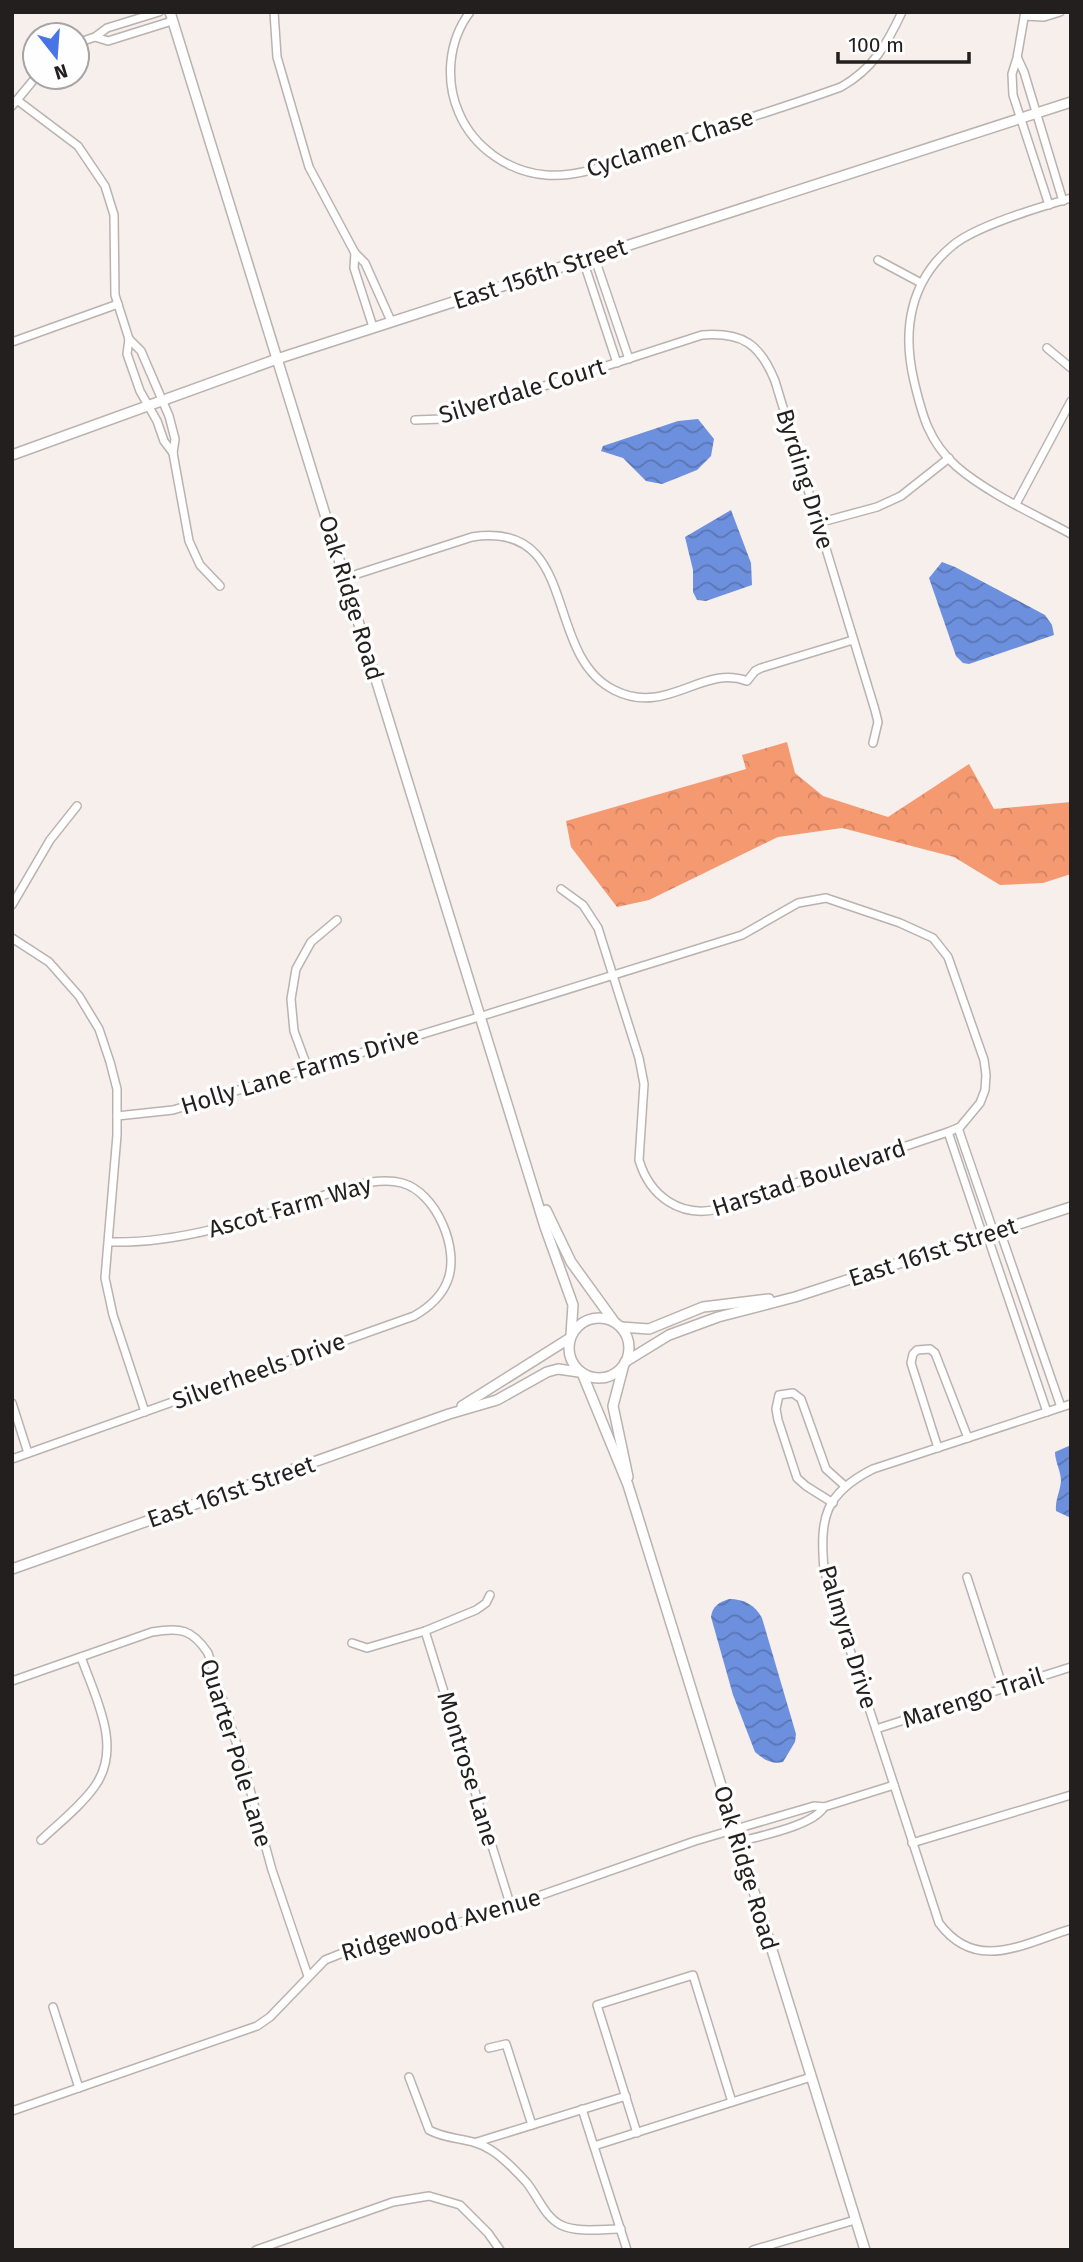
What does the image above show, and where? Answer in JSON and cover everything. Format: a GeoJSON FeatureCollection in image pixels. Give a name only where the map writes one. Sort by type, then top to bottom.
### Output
{"type":"FeatureCollection","features":[{"type":"Feature","properties":{"kind":"street"},"geometry":{"type":"LineString","coordinates":[[91,38],[107,28],[159,12]]}},
{"type":"Feature","properties":{"kind":"street"},"geometry":{"type":"LineString","coordinates":[[274,12],[277,57],[309,167],[355,253],[365,264],[391,321]]}},
{"type":"Feature","properties":{"kind":"street","name":"Cyclamen Chase"},"geometry":{"type":"LineString","coordinates":[[470,12],[458,31],[452,50],[451,77],[462,120],[488,152],[522,170],[545,175],[571,174],[841,86],[863,72],[879,56],[902,12]]}},
{"type":"Feature","properties":{"kind":"street"},"geometry":{"type":"LineString","coordinates":[[1049,205],[1013,95],[1012,74],[1024,14],[1044,17],[1060,12]]}},
{"type":"Feature","properties":{"kind":"street"},"geometry":{"type":"LineString","coordinates":[[95,37],[108,41],[171,17]]}},
{"type":"Feature","properties":{"kind":"street","name":"Oak Ridge Road"},"geometry":{"type":"LineString","coordinates":[[171,17],[534,1183],[545,1227],[573,1305],[570,1336]]}},
{"type":"Feature","properties":{"kind":"street"},"geometry":{"type":"LineString","coordinates":[[1017,58],[1067,199],[973,232],[952,245],[921,283],[909,318],[910,364],[924,422],[934,440],[956,466],[1016,504],[1071,534]]}},
{"type":"Feature","properties":{"kind":"street","name":"East 156th Street"},"geometry":{"type":"LineString","coordinates":[[12,455],[277,359],[391,321],[1071,102]]}},
{"type":"Feature","properties":{"kind":"street"},"geometry":{"type":"LineString","coordinates":[[15,103],[78,146],[105,186],[114,215],[115,295],[129,339],[127,354],[140,391],[164,441],[173,453]]}},
{"type":"Feature","properties":{"kind":"street"},"geometry":{"type":"LineString","coordinates":[[355,253],[354,268],[373,327]]}},
{"type":"Feature","properties":{"kind":"street"},"geometry":{"type":"LineString","coordinates":[[594,256],[629,359]]}},
{"type":"Feature","properties":{"kind":"street"},"geometry":{"type":"LineString","coordinates":[[583,260],[617,363]]}},
{"type":"Feature","properties":{"kind":"street"},"geometry":{"type":"LineString","coordinates":[[878,260],[921,283]]}},
{"type":"Feature","properties":{"kind":"street"},"geometry":{"type":"LineString","coordinates":[[12,342],[118,304]]}},
{"type":"Feature","properties":{"kind":"street","name":"Byrding Drive"},"geometry":{"type":"LineString","coordinates":[[629,359],[702,335],[721,334],[742,339],[755,347],[767,361],[878,722],[873,743]]}},
{"type":"Feature","properties":{"kind":"street"},"geometry":{"type":"LineString","coordinates":[[129,339],[141,351],[163,400],[175,439],[173,453],[189,541],[200,565],[219,586]]}},
{"type":"Feature","properties":{"kind":"street"},"geometry":{"type":"LineString","coordinates":[[1047,348],[1071,368]]}},
{"type":"Feature","properties":{"kind":"street","name":"Silverdale Court"},"geometry":{"type":"LineString","coordinates":[[415,420],[442,419],[629,359]]}},
{"type":"Feature","properties":{"kind":"street"},"geometry":{"type":"LineString","coordinates":[[1016,504],[1071,401]]}},
{"type":"Feature","properties":{"kind":"street"},"geometry":{"type":"LineString","coordinates":[[818,523],[877,507],[901,496],[949,458]]}},
{"type":"Feature","properties":{"kind":"street"},"geometry":{"type":"LineString","coordinates":[[345,578],[472,537],[502,537],[530,549],[545,564],[582,662],[595,677],[615,691],[637,697],[658,698],[730,676],[747,681],[761,668],[853,640]]}},
{"type":"Feature","properties":{"kind":"street"},"geometry":{"type":"LineString","coordinates":[[12,905],[50,840],[77,806]]}},
{"type":"Feature","properties":{"kind":"street"},"geometry":{"type":"LineString","coordinates":[[561,889],[583,905],[598,928],[612,975]]}},
{"type":"Feature","properties":{"kind":"street","name":"Holly Lane Farms Drive"},"geometry":{"type":"LineString","coordinates":[[117,1116],[173,1111],[482,1016],[742,935],[797,903],[826,898],[900,923],[933,938],[948,957],[984,1060],[986,1075],[985,1090],[980,1103],[958,1128]]}},
{"type":"Feature","properties":{"kind":"street"},"geometry":{"type":"LineString","coordinates":[[308,1069],[293,1031],[291,999],[294,979],[311,942],[337,920]]}},
{"type":"Feature","properties":{"kind":"street"},"geometry":{"type":"LineString","coordinates":[[12,938],[49,962],[79,996],[99,1029],[117,1089],[106,1290],[145,1412]]}},
{"type":"Feature","properties":{"kind":"street","name":"Harstad Boulevard"},"geometry":{"type":"LineString","coordinates":[[612,975],[639,1058],[644,1084],[639,1160],[650,1184],[670,1204],[703,1212],[718,1209],[958,1128]]}},
{"type":"Feature","properties":{"kind":"street"},"geometry":{"type":"LineString","coordinates":[[958,1128],[1047,1412]]}},
{"type":"Feature","properties":{"kind":"street"},"geometry":{"type":"LineString","coordinates":[[948,1132],[1061,1407]]}},
{"type":"Feature","properties":{"kind":"street","name":"Ascot Farm Way"},"geometry":{"type":"LineString","coordinates":[[109,1242],[153,1241],[209,1231],[349,1187],[391,1180],[405,1183],[426,1196],[436,1210],[446,1233]]}},
{"type":"Feature","properties":{"kind":"street","name":"Oak Ridge Road"},"geometry":{"type":"LineString","coordinates":[[534,1183],[571,1262],[617,1324]]}},
{"type":"Feature","properties":{"kind":"street","name":"East 161st Street"},"geometry":{"type":"LineString","coordinates":[[625,1363],[669,1335],[718,1317],[795,1297],[1071,1207]]}},
{"type":"Feature","properties":{"kind":"street","name":"Silverheels Drive"},"geometry":{"type":"LineString","coordinates":[[12,1459],[414,1316],[427,1309],[448,1280],[450,1254],[446,1233]]}},
{"type":"Feature","properties":{"kind":"street","name":"East 161st Street"},"geometry":{"type":"LineString","coordinates":[[617,1324],[649,1329],[703,1307],[795,1297]]}},
{"type":"Feature","properties":{"kind":"street"},"geometry":{"type":"LineString","coordinates":[[594,1318],[617,1324],[629,1345],[625,1363],[608,1377],[598,1378],[581,1372],[569,1354],[570,1336],[585,1321],[594,1318]]}},
{"type":"Feature","properties":{"kind":"street","name":"East 161st Street"},"geometry":{"type":"LineString","coordinates":[[449,1414],[515,1375],[570,1336]]}},
{"type":"Feature","properties":{"kind":"street"},"geometry":{"type":"LineString","coordinates":[[938,1448],[911,1363],[917,1350],[930,1349],[934,1353],[968,1438]]}},
{"type":"Feature","properties":{"kind":"street","name":"Oak Ridge Road"},"geometry":{"type":"LineString","coordinates":[[625,1363],[613,1406],[628,1471],[628,1485]]}},
{"type":"Feature","properties":{"kind":"street","name":"East 161st Street"},"geometry":{"type":"LineString","coordinates":[[12,1569],[449,1414],[497,1400],[547,1371],[581,1372]]}},
{"type":"Feature","properties":{"kind":"street","name":"Oak Ridge Road"},"geometry":{"type":"LineString","coordinates":[[581,1372],[628,1485],[864,2250]]}},
{"type":"Feature","properties":{"kind":"street"},"geometry":{"type":"LineString","coordinates":[[833,1503],[797,1478],[778,1420],[776,1409],[779,1395],[793,1393],[801,1399],[826,1469],[845,1486]]}},
{"type":"Feature","properties":{"kind":"street"},"geometry":{"type":"LineString","coordinates":[[12,1403],[28,1453]]}},
{"type":"Feature","properties":{"kind":"street","name":"Palmyra Drive"},"geometry":{"type":"LineString","coordinates":[[1071,1404],[873,1469],[845,1486],[833,1503],[821,1533],[824,1570],[934,1913],[951,1937],[972,1950],[987,1953],[1002,1951],[1071,1929]]}},
{"type":"Feature","properties":{"kind":"street"},"geometry":{"type":"LineString","coordinates":[[967,1577],[1003,1688]]}},
{"type":"Feature","properties":{"kind":"street"},"geometry":{"type":"LineString","coordinates":[[352,1643],[367,1648],[425,1631],[476,1610],[486,1603],[490,1595]]}},
{"type":"Feature","properties":{"kind":"street","name":"Quarter Pole Lane"},"geometry":{"type":"LineString","coordinates":[[12,1681],[152,1632],[175,1628],[198,1638],[208,1654],[243,1763],[272,1870],[308,1976]]}},
{"type":"Feature","properties":{"kind":"street","name":"Montrose Lane"},"geometry":{"type":"LineString","coordinates":[[425,1631],[511,1907]]}},
{"type":"Feature","properties":{"kind":"street"},"geometry":{"type":"LineString","coordinates":[[41,1840],[95,1787],[106,1760],[106,1728],[81,1657]]}},
{"type":"Feature","properties":{"kind":"street","name":"Marengo Trail"},"geometry":{"type":"LineString","coordinates":[[876,1729],[1071,1667]]}},
{"type":"Feature","properties":{"kind":"street"},"geometry":{"type":"LineString","coordinates":[[738,1842],[806,1822],[824,1807],[894,1785]]}},
{"type":"Feature","properties":{"kind":"street"},"geometry":{"type":"LineString","coordinates":[[912,1843],[1071,1795]]}},
{"type":"Feature","properties":{"kind":"street","name":"Ridgewood Avenue"},"geometry":{"type":"LineString","coordinates":[[12,2111],[257,2025],[270,2017],[325,1960],[345,1952],[473,1919],[664,1851],[814,1806],[824,1807]]}},
{"type":"Feature","properties":{"kind":"street"},"geometry":{"type":"LineString","coordinates":[[637,2133],[597,2006],[645,1990],[693,1975],[732,2102]]}},
{"type":"Feature","properties":{"kind":"street"},"geometry":{"type":"LineString","coordinates":[[53,2007],[79,2088]]}},
{"type":"Feature","properties":{"kind":"street"},"geometry":{"type":"LineString","coordinates":[[489,2048],[506,2044],[532,2125]]}},
{"type":"Feature","properties":{"kind":"street"},"geometry":{"type":"LineString","coordinates":[[409,2077],[429,2130],[477,2142],[492,2150],[527,2184],[550,2217],[563,2226],[579,2229],[621,2229]]}},
{"type":"Feature","properties":{"kind":"street"},"geometry":{"type":"LineString","coordinates":[[594,2146],[811,2077]]}},
{"type":"Feature","properties":{"kind":"street"},"geometry":{"type":"LineString","coordinates":[[477,2142],[626,2096]]}},
{"type":"Feature","properties":{"kind":"street"},"geometry":{"type":"LineString","coordinates":[[582,2109],[627,2250]]}},
{"type":"Feature","properties":{"kind":"street"},"geometry":{"type":"LineString","coordinates":[[256,2250],[393,2202],[429,2196],[460,2205],[488,2233],[500,2250]]}},
{"type":"Feature","properties":{"kind":"street"},"geometry":{"type":"LineString","coordinates":[[752,2250],[855,2220]]}},
{"type":"Feature","properties":{"kind":"green space"},"geometry":{"type":"Polygon","coordinates":[[[787,742],[795,773],[823,796],[888,817],[969,764],[994,809],[1071,802],[1071,874],[1043,883],[1000,885],[954,857],[842,828],[778,837],[649,900],[617,907],[571,847],[566,821],[746,769],[742,755],[787,742]]]}},
{"type":"Feature","properties":{"kind":"water"},"geometry":{"type":"Polygon","coordinates":[[[698,419],[714,439],[711,456],[697,470],[662,484],[646,481],[623,458],[601,451],[603,446],[678,421],[698,419]]]}},
{"type":"Feature","properties":{"kind":"water"},"geometry":{"type":"Polygon","coordinates":[[[731,510],[751,563],[752,585],[706,601],[697,600],[693,592],[693,570],[685,537],[731,510]]]}},
{"type":"Feature","properties":{"kind":"water"},"geometry":{"type":"Polygon","coordinates":[[[942,562],[1045,615],[1052,625],[1054,635],[969,664],[963,663],[956,656],[929,578],[942,562]]]}},
{"type":"Feature","properties":{"kind":"water"},"geometry":{"type":"Polygon","coordinates":[[[1071,1445],[1071,1518],[1056,1511],[1061,1481],[1055,1452],[1071,1445]]]}},
{"type":"Feature","properties":{"kind":"water"},"geometry":{"type":"Polygon","coordinates":[[[729,1599],[748,1604],[762,1618],[796,1734],[795,1742],[783,1762],[768,1761],[755,1752],[733,1695],[711,1617],[717,1605],[729,1599]]]}}]}
